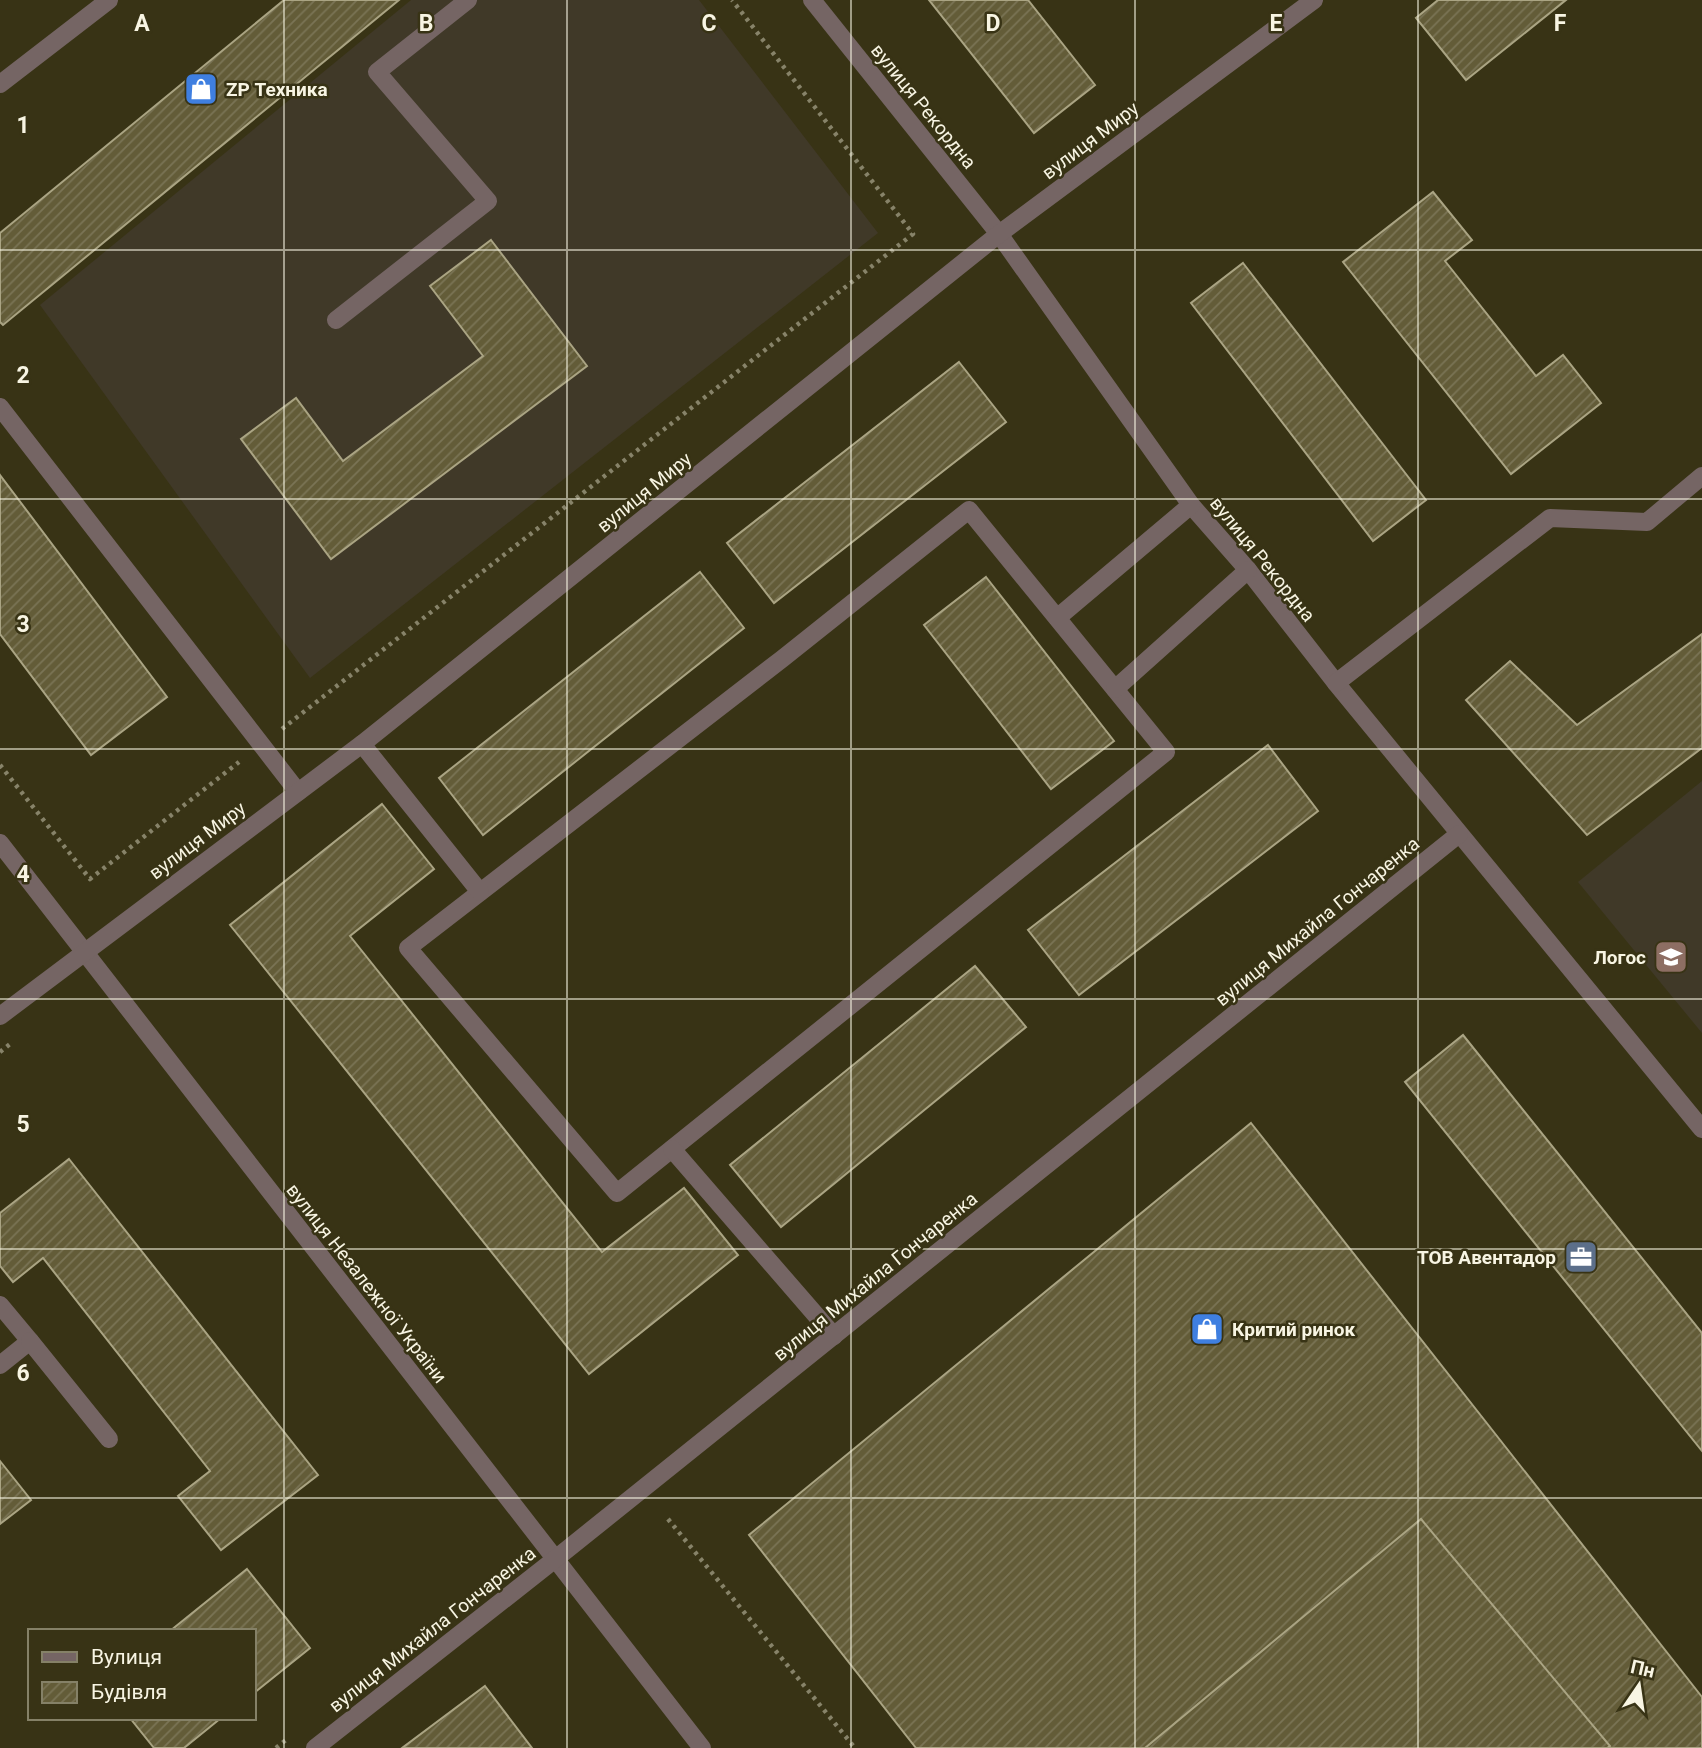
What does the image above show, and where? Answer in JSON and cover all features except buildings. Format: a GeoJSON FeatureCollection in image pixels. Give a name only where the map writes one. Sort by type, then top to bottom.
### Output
{"type":"FeatureCollection","features":[{"type":"Feature","properties":{"kind":"street"},"geometry":{"type":"LineString","coordinates":[[0,84],[109,0]]}},
{"type":"Feature","properties":{"kind":"street"},"geometry":{"type":"LineString","coordinates":[[336,320],[488,201],[377,72],[468,0]]}},
{"type":"Feature","properties":{"kind":"street","name":"вулиця Рекордна"},"geometry":{"type":"LineString","coordinates":[[812,0],[999,234],[1191,505],[1248,569],[1336,683],[1702,1129]]}},
{"type":"Feature","properties":{"kind":"street","name":"вулиця Миру"},"geometry":{"type":"LineString","coordinates":[[0,1016],[362,744],[999,234],[1314,0]]}},
{"type":"Feature","properties":{"kind":"street"},"geometry":{"type":"LineString","coordinates":[[0,407],[298,792]]}},
{"type":"Feature","properties":{"kind":"street"},"geometry":{"type":"LineString","coordinates":[[1336,683],[1550,518],[1647,522],[1702,476]]}},
{"type":"Feature","properties":{"kind":"street"},"geometry":{"type":"LineString","coordinates":[[1057,618],[1191,505]]}},
{"type":"Feature","properties":{"kind":"street"},"geometry":{"type":"LineString","coordinates":[[969,510],[1057,618],[1166,752],[617,1194],[408,948],[772,667],[969,510]]}},
{"type":"Feature","properties":{"kind":"street"},"geometry":{"type":"LineString","coordinates":[[1115,689],[1248,569]]}},
{"type":"Feature","properties":{"kind":"street"},"geometry":{"type":"LineString","coordinates":[[362,744],[480,892]]}},
{"type":"Feature","properties":{"kind":"street","name":"вулиця Михайла Гончаренка"},"geometry":{"type":"LineString","coordinates":[[315,1748],[554,1560],[1459,834]]}},
{"type":"Feature","properties":{"kind":"street","name":"вулиця Незалежної України"},"geometry":{"type":"LineString","coordinates":[[0,843],[702,1748]]}},
{"type":"Feature","properties":{"kind":"street"},"geometry":{"type":"LineString","coordinates":[[672,1149],[834,1336]]}},
{"type":"Feature","properties":{"kind":"street"},"geometry":{"type":"LineString","coordinates":[[0,1306],[109,1439]]}},
{"type":"Feature","properties":{"kind":"street"},"geometry":{"type":"LineString","coordinates":[[0,1365],[30,1341]]}},
{"type":"Feature","properties":{"kind":"path"},"geometry":{"type":"LineString","coordinates":[[0,765],[90,879],[913,234],[732,0]]}},
{"type":"Feature","properties":{"kind":"path"},"geometry":{"type":"LineString","coordinates":[[0,1052],[20,1036]]}},
{"type":"Feature","properties":{"kind":"path"},"geometry":{"type":"LineString","coordinates":[[668,1519],[855,1748]]}},
{"type":"Feature","properties":{"kind":"path"},"geometry":{"type":"LineString","coordinates":[[276,1748],[298,1731]]}},
{"type":"Feature","properties":{"kind":"shaded area"},"geometry":{"type":"Polygon","coordinates":[[[411,0],[699,0],[878,233],[310,678],[40,305],[411,0]]]}},
{"type":"Feature","properties":{"kind":"shaded area","name":"Логос"},"geometry":{"type":"Polygon","coordinates":[[[1702,781],[1702,1033],[1578,882],[1702,781]]]}},
{"type":"Feature","properties":{"kind":"place","name":"ZP Техника"},"geometry":{"type":"Point","coordinates":[201,89]}},
{"type":"Feature","properties":{"kind":"place","name":"Логос"},"geometry":{"type":"Point","coordinates":[1671,957]}},
{"type":"Feature","properties":{"kind":"place","name":"ТОВ Авентадор"},"geometry":{"type":"Point","coordinates":[1581,1257]}},
{"type":"Feature","properties":{"kind":"place","name":"Критий ринок"},"geometry":{"type":"Point","coordinates":[1207,1329]}}]}
